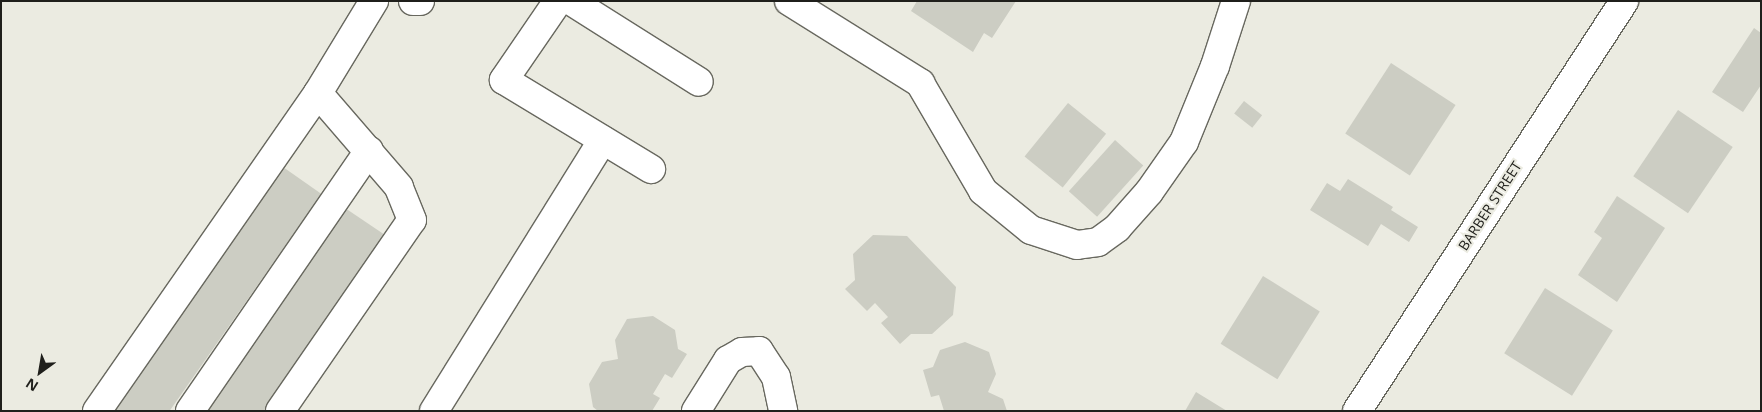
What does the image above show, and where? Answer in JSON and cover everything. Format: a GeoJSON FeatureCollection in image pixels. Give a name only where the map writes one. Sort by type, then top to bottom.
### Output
{"type":"FeatureCollection","features":[{"type":"Feature","properties":{"kind":"street"},"geometry":{"type":"LineString","coordinates":[[97,411],[318,93],[374,1]]}},
{"type":"Feature","properties":{"kind":"street"},"geometry":{"type":"LineString","coordinates":[[413,1],[420,1]]}},
{"type":"Feature","properties":{"kind":"street"},"geometry":{"type":"LineString","coordinates":[[558,1],[504,80],[651,169]]}},
{"type":"Feature","properties":{"kind":"street"},"geometry":{"type":"LineString","coordinates":[[571,1],[699,82]]}},
{"type":"Feature","properties":{"kind":"street"},"geometry":{"type":"LineString","coordinates":[[789,1],[920,83],[983,191],[1030,230],[1077,245],[1098,242],[1117,228],[1149,192],[1184,142],[1215,66],[1236,1]]}},
{"type":"Feature","properties":{"kind":"street","name":"BARBER STREET"},"geometry":{"type":"LineString","coordinates":[[1356,411],[1624,1]]}},
{"type":"Feature","properties":{"kind":"street"},"geometry":{"type":"LineString","coordinates":[[280,411],[412,220],[399,187],[318,93]]}},
{"type":"Feature","properties":{"kind":"street"},"geometry":{"type":"LineString","coordinates":[[434,411],[603,140]]}},
{"type":"Feature","properties":{"kind":"street"},"geometry":{"type":"LineString","coordinates":[[190,411],[369,151]]}},
{"type":"Feature","properties":{"kind":"street"},"geometry":{"type":"LineString","coordinates":[[696,411],[728,360],[742,352],[759,351],[776,376],[783,411]]}},
{"type":"Feature","properties":{"kind":"building"},"geometry":{"type":"Polygon","coordinates":[[[917,1],[1016,1],[992,38],[984,33],[973,52],[911,11],[917,1]]]}},
{"type":"Feature","properties":{"kind":"building"},"geometry":{"type":"Polygon","coordinates":[[[1754,28],[1761,33],[1761,85],[1743,112],[1712,92],[1754,28]]]}},
{"type":"Feature","properties":{"kind":"building"},"geometry":{"type":"Polygon","coordinates":[[[1391,63],[1456,105],[1410,175],[1345,133],[1391,63]]]}},
{"type":"Feature","properties":{"kind":"building"},"geometry":{"type":"Polygon","coordinates":[[[1244,101],[1262,115],[1252,128],[1234,114],[1244,101]]]}},
{"type":"Feature","properties":{"kind":"building"},"geometry":{"type":"Polygon","coordinates":[[[1068,103],[1106,134],[1063,187],[1025,157],[1068,103]]]}},
{"type":"Feature","properties":{"kind":"building"},"geometry":{"type":"Polygon","coordinates":[[[1678,110],[1733,147],[1688,213],[1633,176],[1678,110]]]}},
{"type":"Feature","properties":{"kind":"building"},"geometry":{"type":"Polygon","coordinates":[[[1115,140],[1143,165],[1097,217],[1069,191],[1115,140]]]}},
{"type":"Feature","properties":{"kind":"building"},"geometry":{"type":"Polygon","coordinates":[[[283,167],[322,194],[170,411],[113,409],[283,167]]]}},
{"type":"Feature","properties":{"kind":"building"},"geometry":{"type":"Polygon","coordinates":[[[1348,179],[1393,207],[1391,210],[1418,227],[1409,242],[1381,224],[1368,246],[1310,210],[1327,183],[1340,191],[1348,179]]]}},
{"type":"Feature","properties":{"kind":"building"},"geometry":{"type":"Polygon","coordinates":[[[1617,196],[1665,228],[1617,302],[1578,275],[1602,238],[1594,232],[1617,196]]]}},
{"type":"Feature","properties":{"kind":"building"},"geometry":{"type":"Polygon","coordinates":[[[345,208],[388,237],[270,411],[205,411],[345,208]]]}},
{"type":"Feature","properties":{"kind":"building"},"geometry":{"type":"Polygon","coordinates":[[[873,235],[907,236],[956,287],[953,315],[932,334],[911,334],[900,344],[881,323],[888,317],[875,303],[867,311],[845,289],[855,280],[853,254],[873,235]]]}},
{"type":"Feature","properties":{"kind":"building"},"geometry":{"type":"Polygon","coordinates":[[[1263,276],[1320,312],[1277,379],[1221,344],[1263,276]]]}},
{"type":"Feature","properties":{"kind":"building"},"geometry":{"type":"Polygon","coordinates":[[[1545,288],[1613,330],[1572,396],[1504,353],[1545,288]]]}},
{"type":"Feature","properties":{"kind":"building"},"geometry":{"type":"Polygon","coordinates":[[[653,316],[675,330],[678,349],[687,354],[672,378],[665,374],[653,394],[660,398],[652,411],[598,411],[593,407],[589,384],[602,362],[618,359],[615,340],[627,319],[653,316]]]}},
{"type":"Feature","properties":{"kind":"building"},"geometry":{"type":"Polygon","coordinates":[[[965,342],[989,352],[996,374],[988,392],[1003,399],[1007,411],[944,411],[939,395],[931,397],[923,370],[933,367],[940,350],[965,342]]]}},
{"type":"Feature","properties":{"kind":"building"},"geometry":{"type":"Polygon","coordinates":[[[1196,392],[1227,411],[1185,411],[1196,392]]]}}]}
